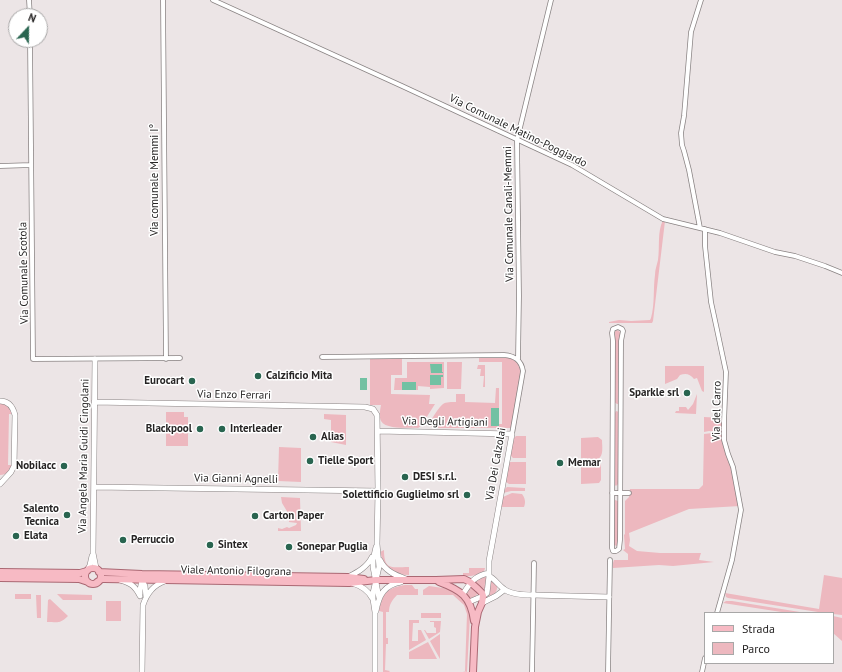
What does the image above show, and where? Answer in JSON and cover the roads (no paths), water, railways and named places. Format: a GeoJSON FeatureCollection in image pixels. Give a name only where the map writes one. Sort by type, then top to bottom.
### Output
{"type":"FeatureCollection","features":[{"type":"Feature","properties":{"kind":"main road"},"geometry":{"type":"LineString","coordinates":[[91,569],[96,569],[100,577],[97,582],[93,584],[79,579],[2,575],[80,573],[91,569]]}},
{"type":"Feature","properties":{"kind":"main road"},"geometry":{"type":"LineString","coordinates":[[87,571],[85,578],[88,582]]}},
{"type":"Feature","properties":{"kind":"main road","name":"Viale Antonio Filograna"},"geometry":{"type":"LineString","coordinates":[[98,571],[166,580],[464,580],[470,582]]}},
{"type":"Feature","properties":{"kind":"main road","name":"Viale Antonio Filograna"},"geometry":{"type":"LineString","coordinates":[[97,582],[102,579],[117,580],[142,577],[349,580]]}},
{"type":"Feature","properties":{"kind":"main road"},"geometry":{"type":"LineString","coordinates":[[436,580],[452,586],[463,594],[469,602],[474,614],[475,627],[473,672]]}},
{"type":"Feature","properties":{"kind":"main road"},"geometry":{"type":"LineString","coordinates":[[470,582],[478,588],[483,596],[475,627]]}},
{"type":"Feature","properties":{"kind":"street","name":"Via comunale Memmi I°"},"geometry":{"type":"LineString","coordinates":[[163,0],[166,359]]}},
{"type":"Feature","properties":{"kind":"street","name":"Via Comunale Matino-Poggiardo"},"geometry":{"type":"LineString","coordinates":[[213,0],[572,165],[664,219],[726,235],[775,252],[796,256],[826,266],[842,274]]}},
{"type":"Feature","properties":{"kind":"street","name":"Via Comunale Canali-Memmi"},"geometry":{"type":"LineString","coordinates":[[518,359],[519,296],[517,140],[551,0]]}},
{"type":"Feature","properties":{"kind":"street","name":"Via del Carro"},"geometry":{"type":"LineString","coordinates":[[701,0],[692,32],[681,133],[682,145],[703,229],[711,302],[726,372],[724,440],[733,466],[741,510],[732,560],[718,612]]}},
{"type":"Feature","properties":{"kind":"street","name":"Via Comunale Scotola"},"geometry":{"type":"LineString","coordinates":[[30,48],[34,359],[180,358]]}},
{"type":"Feature","properties":{"kind":"street"},"geometry":{"type":"LineString","coordinates":[[0,166],[31,165]]}},
{"type":"Feature","properties":{"kind":"street"},"geometry":{"type":"LineString","coordinates":[[618,327],[623,330],[621,408],[620,548],[615,551],[612,548],[612,333],[613,329],[618,327]]}},
{"type":"Feature","properties":{"kind":"street"},"geometry":{"type":"LineString","coordinates":[[322,357],[504,355],[513,356],[518,359]]}},
{"type":"Feature","properties":{"kind":"street","name":"Via Angela Maria Guidi Cingolani"},"geometry":{"type":"LineString","coordinates":[[93,553],[95,359]]}},
{"type":"Feature","properties":{"kind":"street","name":"Via Dei Calzolai"},"geometry":{"type":"LineString","coordinates":[[483,596],[487,593],[490,552],[523,374],[523,368],[518,359]]}},
{"type":"Feature","properties":{"kind":"street"},"geometry":{"type":"LineString","coordinates":[[0,401],[10,404],[15,415],[14,466],[11,472],[0,484]]}},
{"type":"Feature","properties":{"kind":"street","name":"Via Enzo Ferrari"},"geometry":{"type":"LineString","coordinates":[[94,402],[365,407],[373,409],[378,415],[378,431]]}},
{"type":"Feature","properties":{"kind":"street"},"geometry":{"type":"LineString","coordinates":[[613,408],[621,408]]}},
{"type":"Feature","properties":{"kind":"street"},"geometry":{"type":"LineString","coordinates":[[375,672],[375,612],[373,593],[379,567],[376,555],[378,431]]}},
{"type":"Feature","properties":{"kind":"street","name":"Via Degli Artigiani"},"geometry":{"type":"LineString","coordinates":[[378,431],[512,434]]}},
{"type":"Feature","properties":{"kind":"street"},"geometry":{"type":"LineString","coordinates":[[0,477],[6,477]]}},
{"type":"Feature","properties":{"kind":"street","name":"Via Gianni Agnelli"},"geometry":{"type":"LineString","coordinates":[[94,487],[378,491]]}},
{"type":"Feature","properties":{"kind":"street"},"geometry":{"type":"LineString","coordinates":[[612,493],[630,493]]}},
{"type":"Feature","properties":{"kind":"street"},"geometry":{"type":"LineString","coordinates":[[87,571],[93,553]]}},
{"type":"Feature","properties":{"kind":"street"},"geometry":{"type":"LineString","coordinates":[[93,553],[98,571]]}},
{"type":"Feature","properties":{"kind":"street"},"geometry":{"type":"LineString","coordinates":[[373,599],[368,591],[349,580],[376,555]]}},
{"type":"Feature","properties":{"kind":"street"},"geometry":{"type":"LineString","coordinates":[[376,555],[383,566],[390,572],[410,580]]}},
{"type":"Feature","properties":{"kind":"street"},"geometry":{"type":"LineString","coordinates":[[608,672],[610,560]]}},
{"type":"Feature","properties":{"kind":"street"},"geometry":{"type":"LineString","coordinates":[[532,672],[534,563]]}},
{"type":"Feature","properties":{"kind":"street"},"geometry":{"type":"LineString","coordinates":[[463,594],[474,578],[489,574],[504,590],[521,594],[609,596]]}},
{"type":"Feature","properties":{"kind":"street"},"geometry":{"type":"LineString","coordinates":[[142,577],[140,590],[143,597],[142,672]]}},
{"type":"Feature","properties":{"kind":"street"},"geometry":{"type":"LineString","coordinates":[[117,580],[131,584],[143,597]]}},
{"type":"Feature","properties":{"kind":"street"},"geometry":{"type":"LineString","coordinates":[[143,597],[155,585],[166,580]]}},
{"type":"Feature","properties":{"kind":"street"},"geometry":{"type":"LineString","coordinates":[[376,580],[379,598]]}},
{"type":"Feature","properties":{"kind":"street"},"geometry":{"type":"LineString","coordinates":[[375,612],[382,592],[394,583],[410,580]]}},
{"type":"Feature","properties":{"kind":"street"},"geometry":{"type":"LineString","coordinates":[[482,603],[504,590]]}},
{"type":"Feature","properties":{"kind":"street"},"geometry":{"type":"LineString","coordinates":[[469,602],[483,596]]}},
{"type":"Feature","properties":{"kind":"place","name":"Calzificio Mita"},"geometry":{"type":"Point","coordinates":[258,376]}},
{"type":"Feature","properties":{"kind":"place","name":"Eurocart"},"geometry":{"type":"Point","coordinates":[192,381]}},
{"type":"Feature","properties":{"kind":"place","name":"Sparkle srl"},"geometry":{"type":"Point","coordinates":[687,393]}},
{"type":"Feature","properties":{"kind":"place","name":"Blackpool"},"geometry":{"type":"Point","coordinates":[200,429]}},
{"type":"Feature","properties":{"kind":"place","name":"Interleader"},"geometry":{"type":"Point","coordinates":[222,429]}},
{"type":"Feature","properties":{"kind":"place","name":"Alias"},"geometry":{"type":"Point","coordinates":[313,437]}},
{"type":"Feature","properties":{"kind":"place","name":"Tielle Sport"},"geometry":{"type":"Point","coordinates":[310,461]}},
{"type":"Feature","properties":{"kind":"place","name":"Memar"},"geometry":{"type":"Point","coordinates":[560,463]}},
{"type":"Feature","properties":{"kind":"place","name":"Nobilacc"},"geometry":{"type":"Point","coordinates":[64,466]}},
{"type":"Feature","properties":{"kind":"place","name":"DESI s.r.l."},"geometry":{"type":"Point","coordinates":[405,477]}},
{"type":"Feature","properties":{"kind":"place","name":"Solettificio Guglielmo srl"},"geometry":{"type":"Point","coordinates":[467,495]}},
{"type":"Feature","properties":{"kind":"place","name":"Salento Tecnica"},"geometry":{"type":"Point","coordinates":[67,515]}},
{"type":"Feature","properties":{"kind":"place","name":"Carton Paper"},"geometry":{"type":"Point","coordinates":[255,516]}},
{"type":"Feature","properties":{"kind":"place","name":"Elata"},"geometry":{"type":"Point","coordinates":[16,536]}},
{"type":"Feature","properties":{"kind":"place","name":"Perruccio"},"geometry":{"type":"Point","coordinates":[123,540]}},
{"type":"Feature","properties":{"kind":"place","name":"Sintex"},"geometry":{"type":"Point","coordinates":[210,545]}},
{"type":"Feature","properties":{"kind":"place","name":"Sonepar Puglia"},"geometry":{"type":"Point","coordinates":[289,547]}}]}
